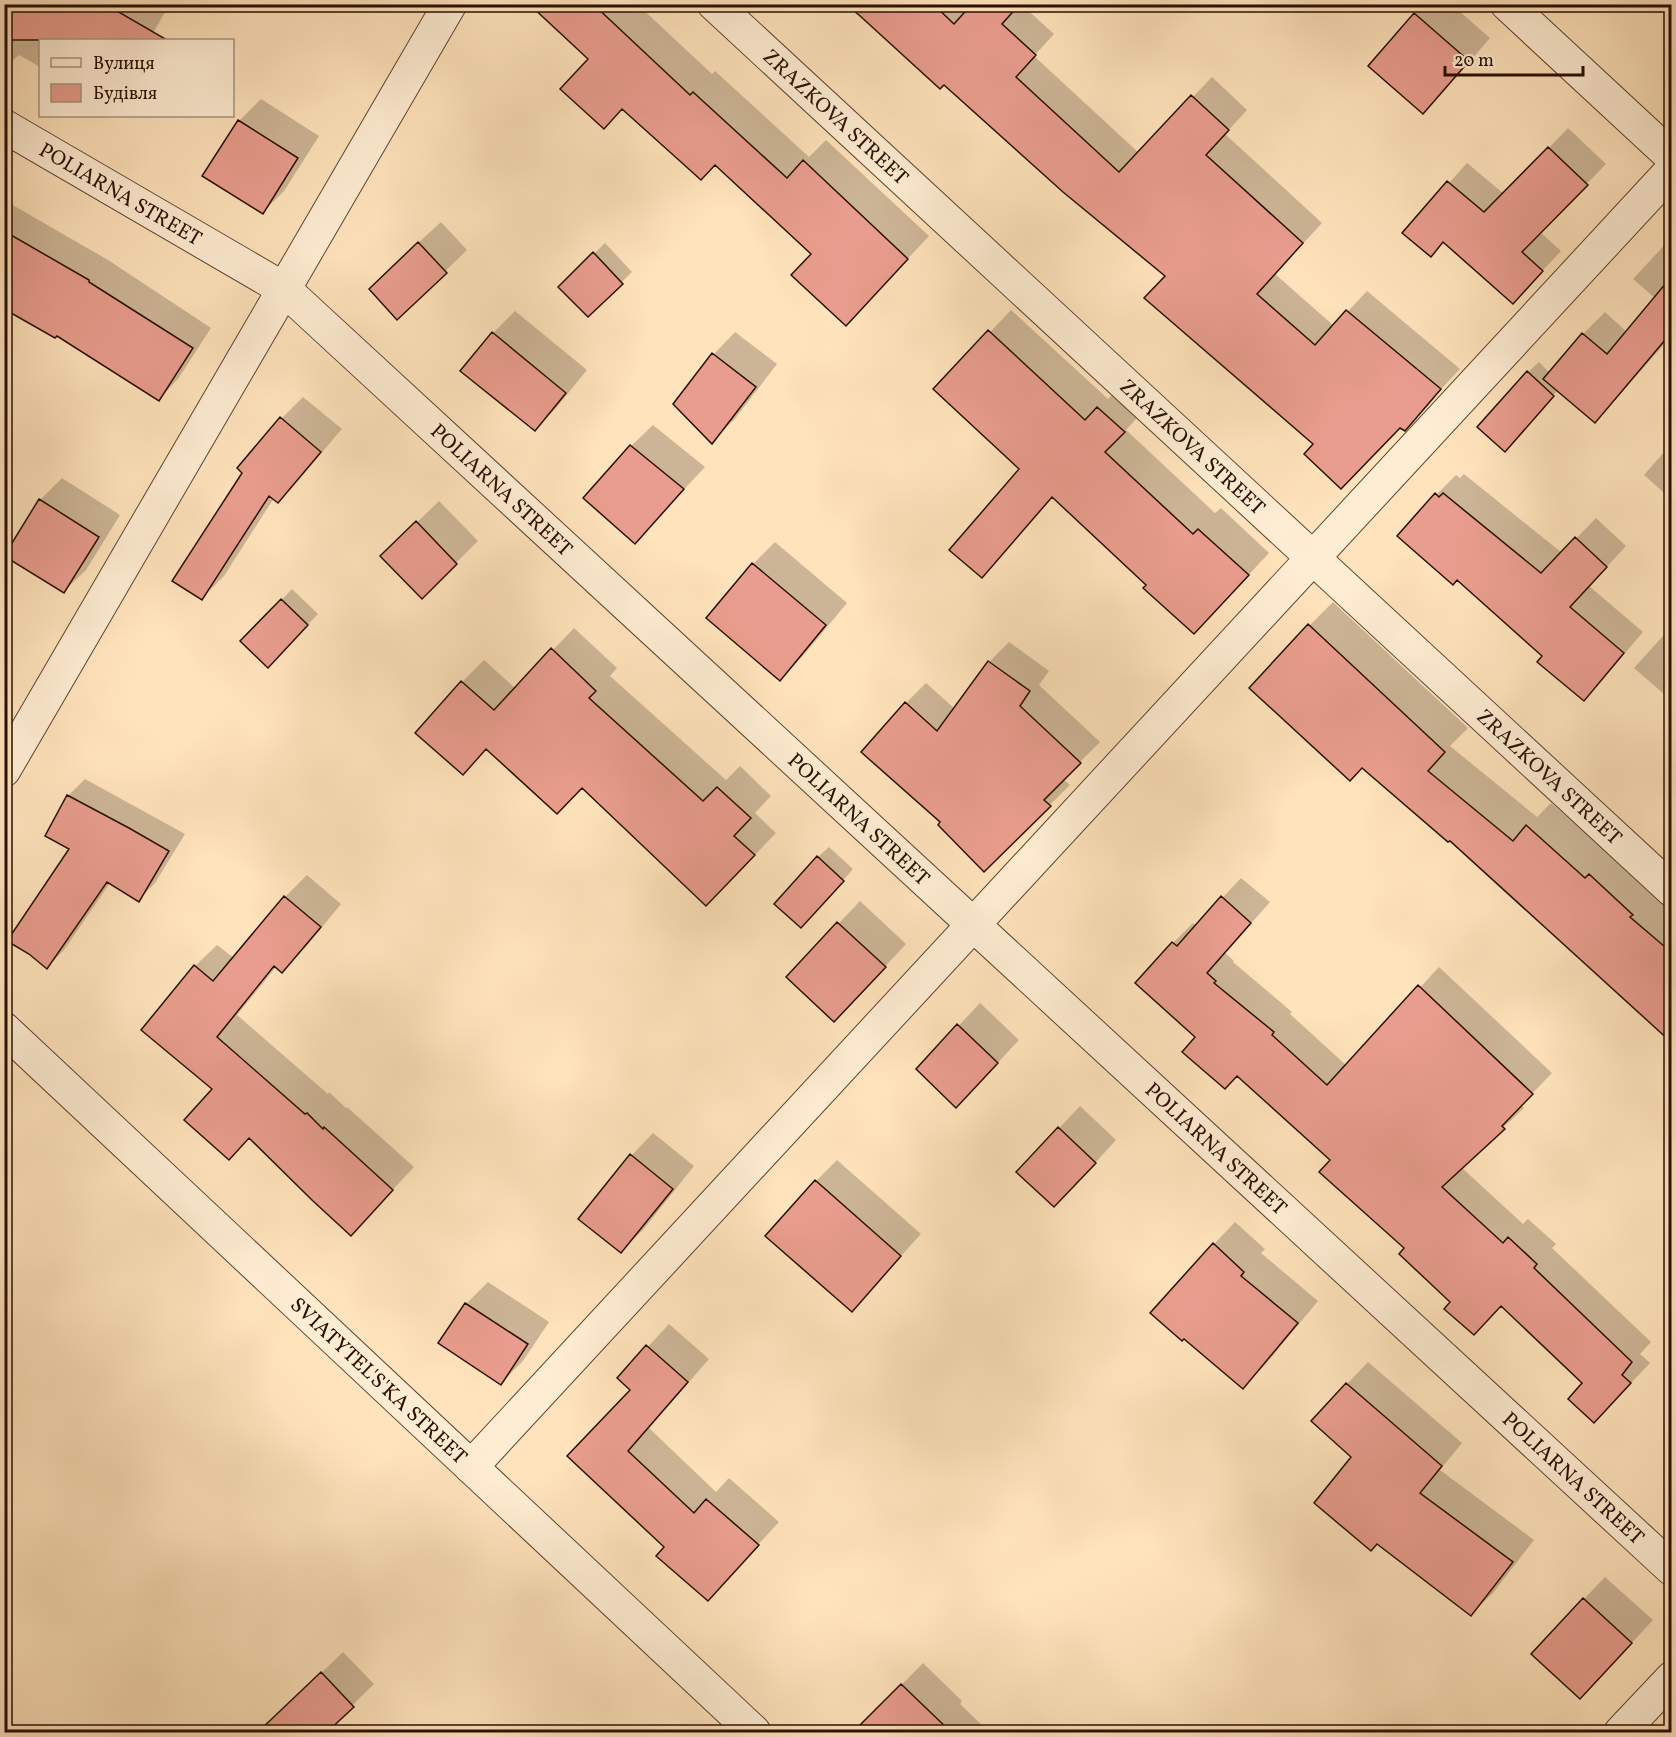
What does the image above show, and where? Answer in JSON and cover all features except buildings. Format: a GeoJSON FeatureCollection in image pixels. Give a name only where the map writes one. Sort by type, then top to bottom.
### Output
{"type":"FeatureCollection","features":[{"type":"Feature","properties":{"kind":"street"},"geometry":{"type":"LineString","coordinates":[[4,770],[450,4]]}},
{"type":"Feature","properties":{"kind":"street","name":"ZRAZKOVA STREET"},"geometry":{"type":"LineString","coordinates":[[714,4],[1671,890]]}},
{"type":"Feature","properties":{"kind":"street"},"geometry":{"type":"LineString","coordinates":[[1507,4],[1671,157]]}},
{"type":"Feature","properties":{"kind":"street","name":"POLIARNA STREET"},"geometry":{"type":"LineString","coordinates":[[4,126],[284,289],[1671,1569]]}},
{"type":"Feature","properties":{"kind":"street"},"geometry":{"type":"LineString","coordinates":[[471,1467],[1671,170]]}},
{"type":"Feature","properties":{"kind":"street","name":"SVIATYTEL'S'KA STREET"},"geometry":{"type":"LineString","coordinates":[[4,1029],[754,1732]]}},
{"type":"Feature","properties":{"kind":"street"},"geometry":{"type":"LineString","coordinates":[[1621,1732],[1671,1678]]}}]}
